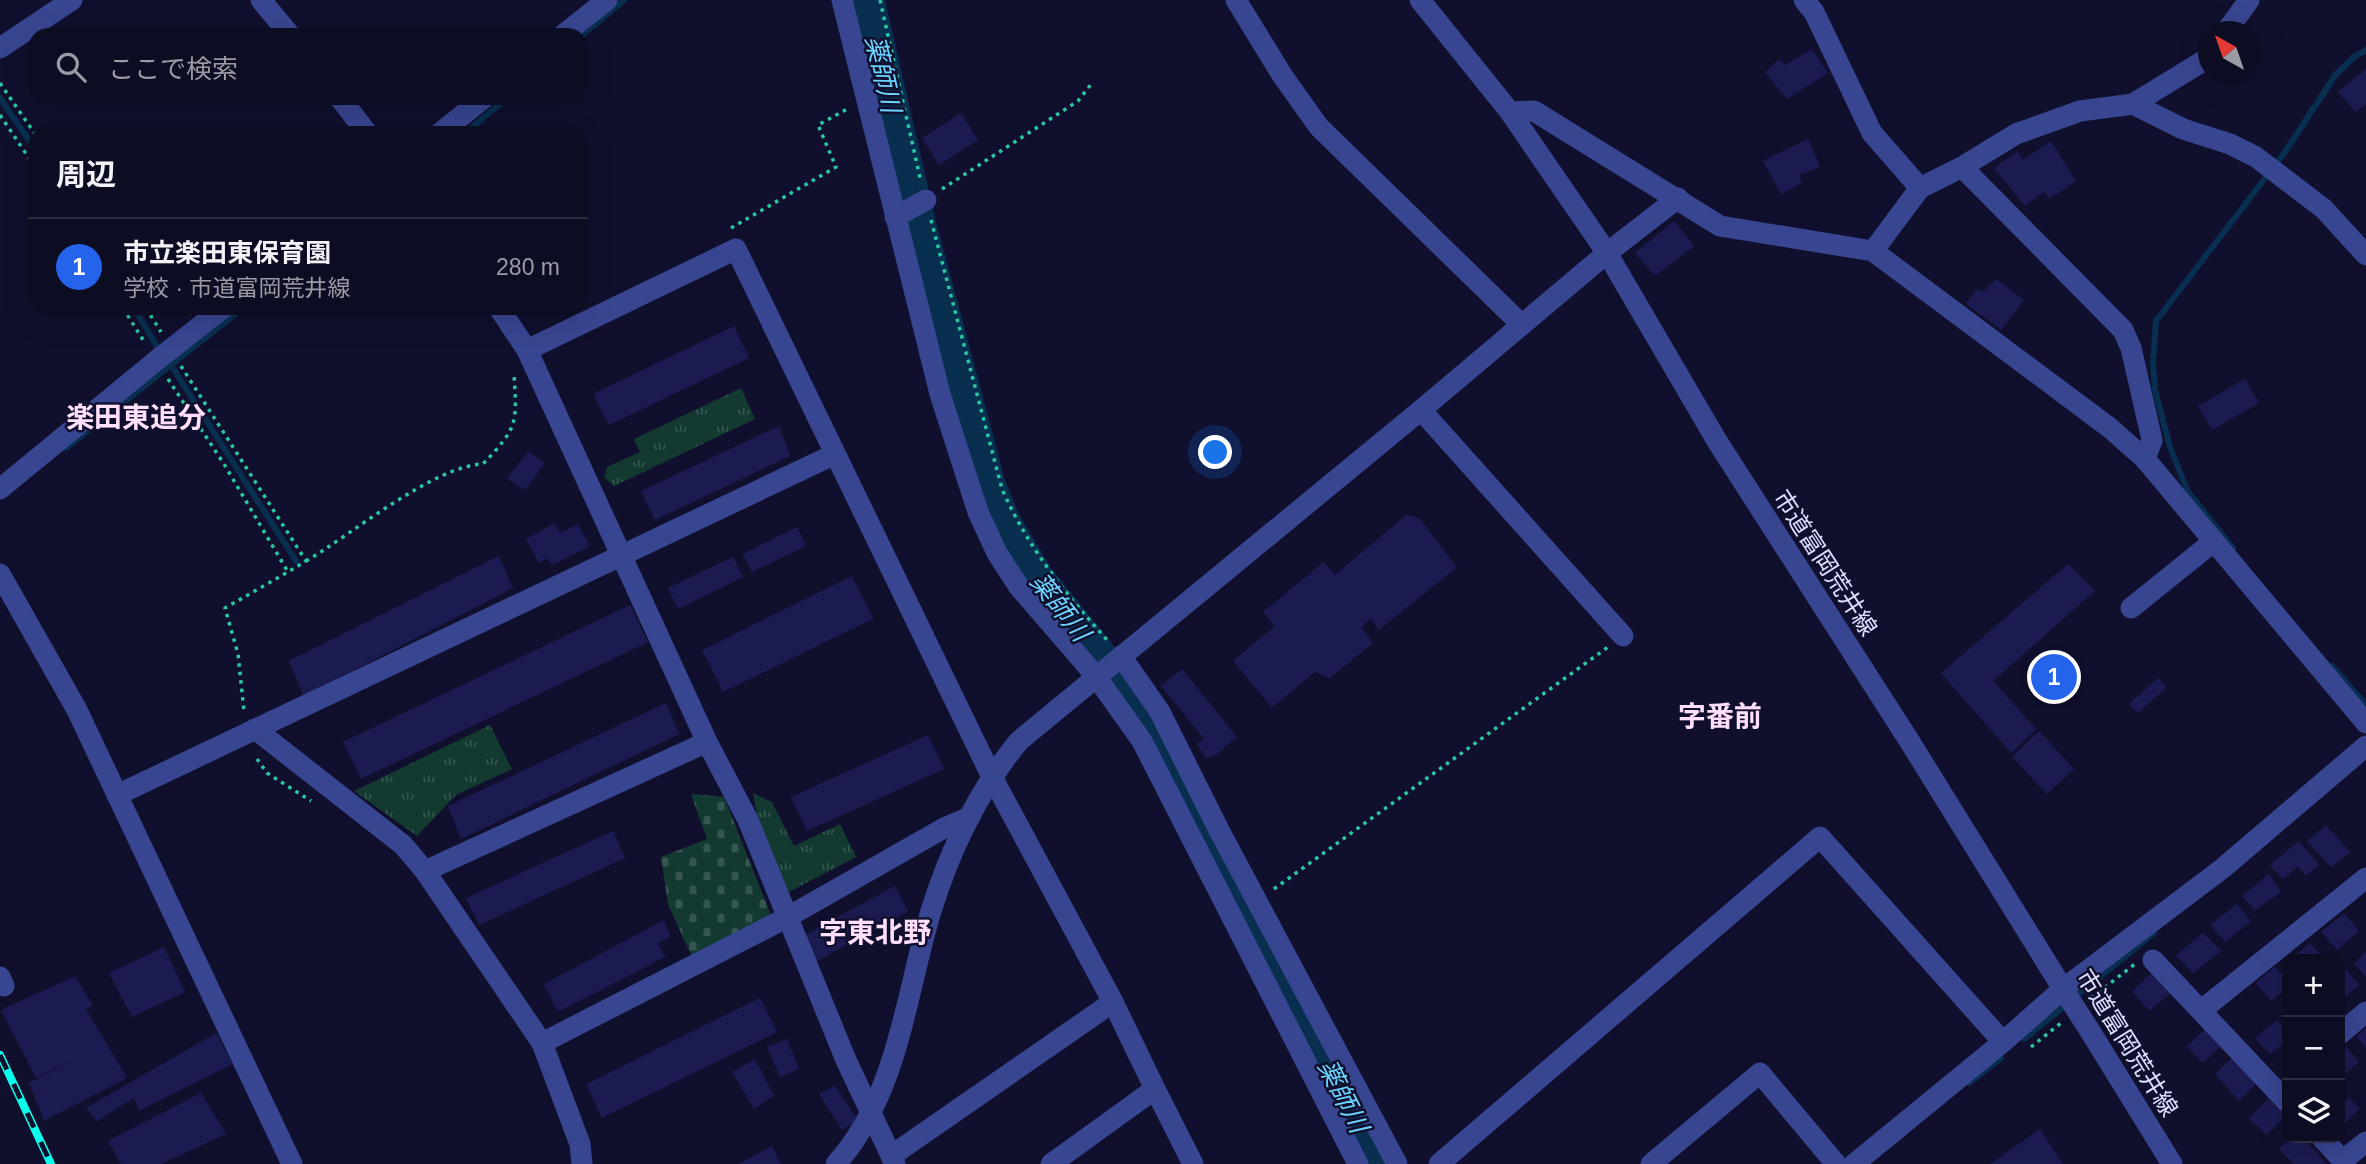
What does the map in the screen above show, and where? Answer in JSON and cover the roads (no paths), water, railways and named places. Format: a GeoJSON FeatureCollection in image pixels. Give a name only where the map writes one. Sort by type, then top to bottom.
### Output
{"type":"FeatureCollection","features":[{"type":"Feature","properties":{"kind":"street"},"geometry":{"type":"LineString","coordinates":[[30,28],[72,0]]}},
{"type":"Feature","properties":{"kind":"street"},"geometry":{"type":"LineString","coordinates":[[261,0],[284,28]]}},
{"type":"Feature","properties":{"kind":"street"},"geometry":{"type":"LineString","coordinates":[[572,28],[607,0]]}},
{"type":"Feature","properties":{"kind":"street"},"geometry":{"type":"LineString","coordinates":[[842,0],[940,394],[978,512],[997,553],[1019,587],[1096,675],[1128,718],[1154,761],[1358,1164]]}},
{"type":"Feature","properties":{"kind":"street"},"geometry":{"type":"LineString","coordinates":[[1236,0],[1282,75],[1319,127],[1522,326]]}},
{"type":"Feature","properties":{"kind":"street","name":"市道富岡荒井線"},"geometry":{"type":"LineString","coordinates":[[1420,0],[1510,112],[1607,253],[1717,441],[1910,742],[2172,1164]]}},
{"type":"Feature","properties":{"kind":"street"},"geometry":{"type":"LineString","coordinates":[[1804,0],[1814,12],[1872,133],[1920,188]]}},
{"type":"Feature","properties":{"kind":"street"},"geometry":{"type":"LineString","coordinates":[[2234,21],[2249,0]]}},
{"type":"Feature","properties":{"kind":"street"},"geometry":{"type":"LineString","coordinates":[[0,48],[28,29]]}},
{"type":"Feature","properties":{"kind":"street"},"geometry":{"type":"LineString","coordinates":[[1873,251],[1920,188],[1962,167],[2016,134],[2080,111],[2133,104],[2198,64]]}},
{"type":"Feature","properties":{"kind":"street"},"geometry":{"type":"LineString","coordinates":[[2133,104],[2183,129],[2230,144],[2272,170],[2324,209],[2366,255]]}},
{"type":"Feature","properties":{"kind":"street"},"geometry":{"type":"LineString","coordinates":[[345,105],[362,126]]}},
{"type":"Feature","properties":{"kind":"street"},"geometry":{"type":"LineString","coordinates":[[449,126],[475,105]]}},
{"type":"Feature","properties":{"kind":"street"},"geometry":{"type":"LineString","coordinates":[[1510,112],[1534,111],[1720,226],[1873,251],[2110,428],[2145,458],[2366,723]]}},
{"type":"Feature","properties":{"kind":"street"},"geometry":{"type":"LineString","coordinates":[[1962,167],[2123,330],[2131,348],[2152,440],[2145,458]]}},
{"type":"Feature","properties":{"kind":"street"},"geometry":{"type":"LineString","coordinates":[[836,1164],[855,1143],[888,1074],[932,909],[970,817],[991,775],[1019,741],[1607,253],[1678,198]]}},
{"type":"Feature","properties":{"kind":"street"},"geometry":{"type":"LineString","coordinates":[[895,217],[926,200]]}},
{"type":"Feature","properties":{"kind":"street"},"geometry":{"type":"LineString","coordinates":[[521,357],[736,249],[991,775],[1113,1002],[1193,1164]]}},
{"type":"Feature","properties":{"kind":"street"},"geometry":{"type":"LineString","coordinates":[[0,489],[167,359],[215,315]]}},
{"type":"Feature","properties":{"kind":"street"},"geometry":{"type":"LineString","coordinates":[[502,315],[521,357],[624,554],[707,742],[748,820],[846,1060],[893,1160],[1113,1002]]}},
{"type":"Feature","properties":{"kind":"street"},"geometry":{"type":"LineString","coordinates":[[1421,410],[1623,636]]}},
{"type":"Feature","properties":{"kind":"street"},"geometry":{"type":"LineString","coordinates":[[117,795],[834,455]]}},
{"type":"Feature","properties":{"kind":"street"},"geometry":{"type":"LineString","coordinates":[[2131,608],[2213,542]]}},
{"type":"Feature","properties":{"kind":"street"},"geometry":{"type":"LineString","coordinates":[[0,574],[51,659],[292,1164]]}},
{"type":"Feature","properties":{"kind":"street"},"geometry":{"type":"LineString","coordinates":[[1121,656],[1160,712],[1397,1164]]}},
{"type":"Feature","properties":{"kind":"street"},"geometry":{"type":"LineString","coordinates":[[251,732],[403,845],[425,872],[542,1043],[580,1144],[582,1164]]}},
{"type":"Feature","properties":{"kind":"street"},"geometry":{"type":"LineString","coordinates":[[425,872],[707,742]]}},
{"type":"Feature","properties":{"kind":"street"},"geometry":{"type":"LineString","coordinates":[[1854,1164],[2003,1042],[2063,989],[2223,868],[2366,746]]}},
{"type":"Feature","properties":{"kind":"street"},"geometry":{"type":"LineString","coordinates":[[542,1043],[786,918],[970,817]]}},
{"type":"Feature","properties":{"kind":"street"},"geometry":{"type":"LineString","coordinates":[[1439,1164],[1820,837],[2003,1042]]}},
{"type":"Feature","properties":{"kind":"street"},"geometry":{"type":"LineString","coordinates":[[2203,1009],[2366,878]]}},
{"type":"Feature","properties":{"kind":"street"},"geometry":{"type":"LineString","coordinates":[[1234,918],[1258,901]]}},
{"type":"Feature","properties":{"kind":"street"},"geometry":{"type":"LineString","coordinates":[[2153,960],[2182,993],[2203,1009],[2282,1087]]}},
{"type":"Feature","properties":{"kind":"street"},"geometry":{"type":"LineString","coordinates":[[2345,1030],[2366,1012]]}},
{"type":"Feature","properties":{"kind":"street"},"geometry":{"type":"LineString","coordinates":[[1651,1164],[1760,1073],[1836,1164]]}},
{"type":"Feature","properties":{"kind":"street"},"geometry":{"type":"LineString","coordinates":[[1051,1164],[1155,1089]]}},
{"type":"Feature","properties":{"kind":"street"},"geometry":{"type":"LineString","coordinates":[[2327,1143],[2345,1162],[2366,1142]]}},
{"type":"Feature","properties":{"kind":"waterway"},"geometry":{"type":"LineString","coordinates":[[588,30],[624,0]]}},
{"type":"Feature","properties":{"kind":"waterway","name":"薬師川"},"geometry":{"type":"LineString","coordinates":[[866,0],[918,226],[988,488],[1002,522],[1036,579],[1146,715],[1377,1164]]}},
{"type":"Feature","properties":{"kind":"waterway"},"geometry":{"type":"LineString","coordinates":[[2233,548],[2188,492],[2170,447],[2155,390],[2153,363],[2156,321],[2285,152],[2336,74],[2366,50]]}},
{"type":"Feature","properties":{"kind":"waterway"},"geometry":{"type":"LineString","coordinates":[[0,98],[28,139]]}},
{"type":"Feature","properties":{"kind":"waterway"},"geometry":{"type":"LineString","coordinates":[[473,126],[499,105]]}},
{"type":"Feature","properties":{"kind":"waterway"},"geometry":{"type":"LineString","coordinates":[[138,315],[160,351]]}},
{"type":"Feature","properties":{"kind":"waterway"},"geometry":{"type":"LineString","coordinates":[[66,448],[234,315]]}},
{"type":"Feature","properties":{"kind":"waterway"},"geometry":{"type":"LineString","coordinates":[[169,362],[296,561]]}},
{"type":"Feature","properties":{"kind":"waterway"},"geometry":{"type":"LineString","coordinates":[[2332,666],[2366,705]]}},
{"type":"Feature","properties":{"kind":"waterway"},"geometry":{"type":"LineString","coordinates":[[2024,1039],[2154,933]]}},
{"type":"Feature","properties":{"kind":"waterway"},"geometry":{"type":"LineString","coordinates":[[1969,1083],[2001,1058]]}},
{"type":"Feature","properties":{"kind":"railway"},"geometry":{"type":"LineString","coordinates":[[0,1055],[51,1164]]}},
{"type":"Feature","properties":{"kind":"place","name":"市立楽田東保育園"},"geometry":{"type":"Point","coordinates":[2054,677]}},
{"type":"Feature","properties":{"kind":"district","name":"楽田東追分"},"geometry":{"type":"Point","coordinates":[136,417]}},
{"type":"Feature","properties":{"kind":"district","name":"字番前"},"geometry":{"type":"Point","coordinates":[1720,716]}},
{"type":"Feature","properties":{"kind":"district","name":"字東北野"},"geometry":{"type":"Point","coordinates":[875,932]}}]}
